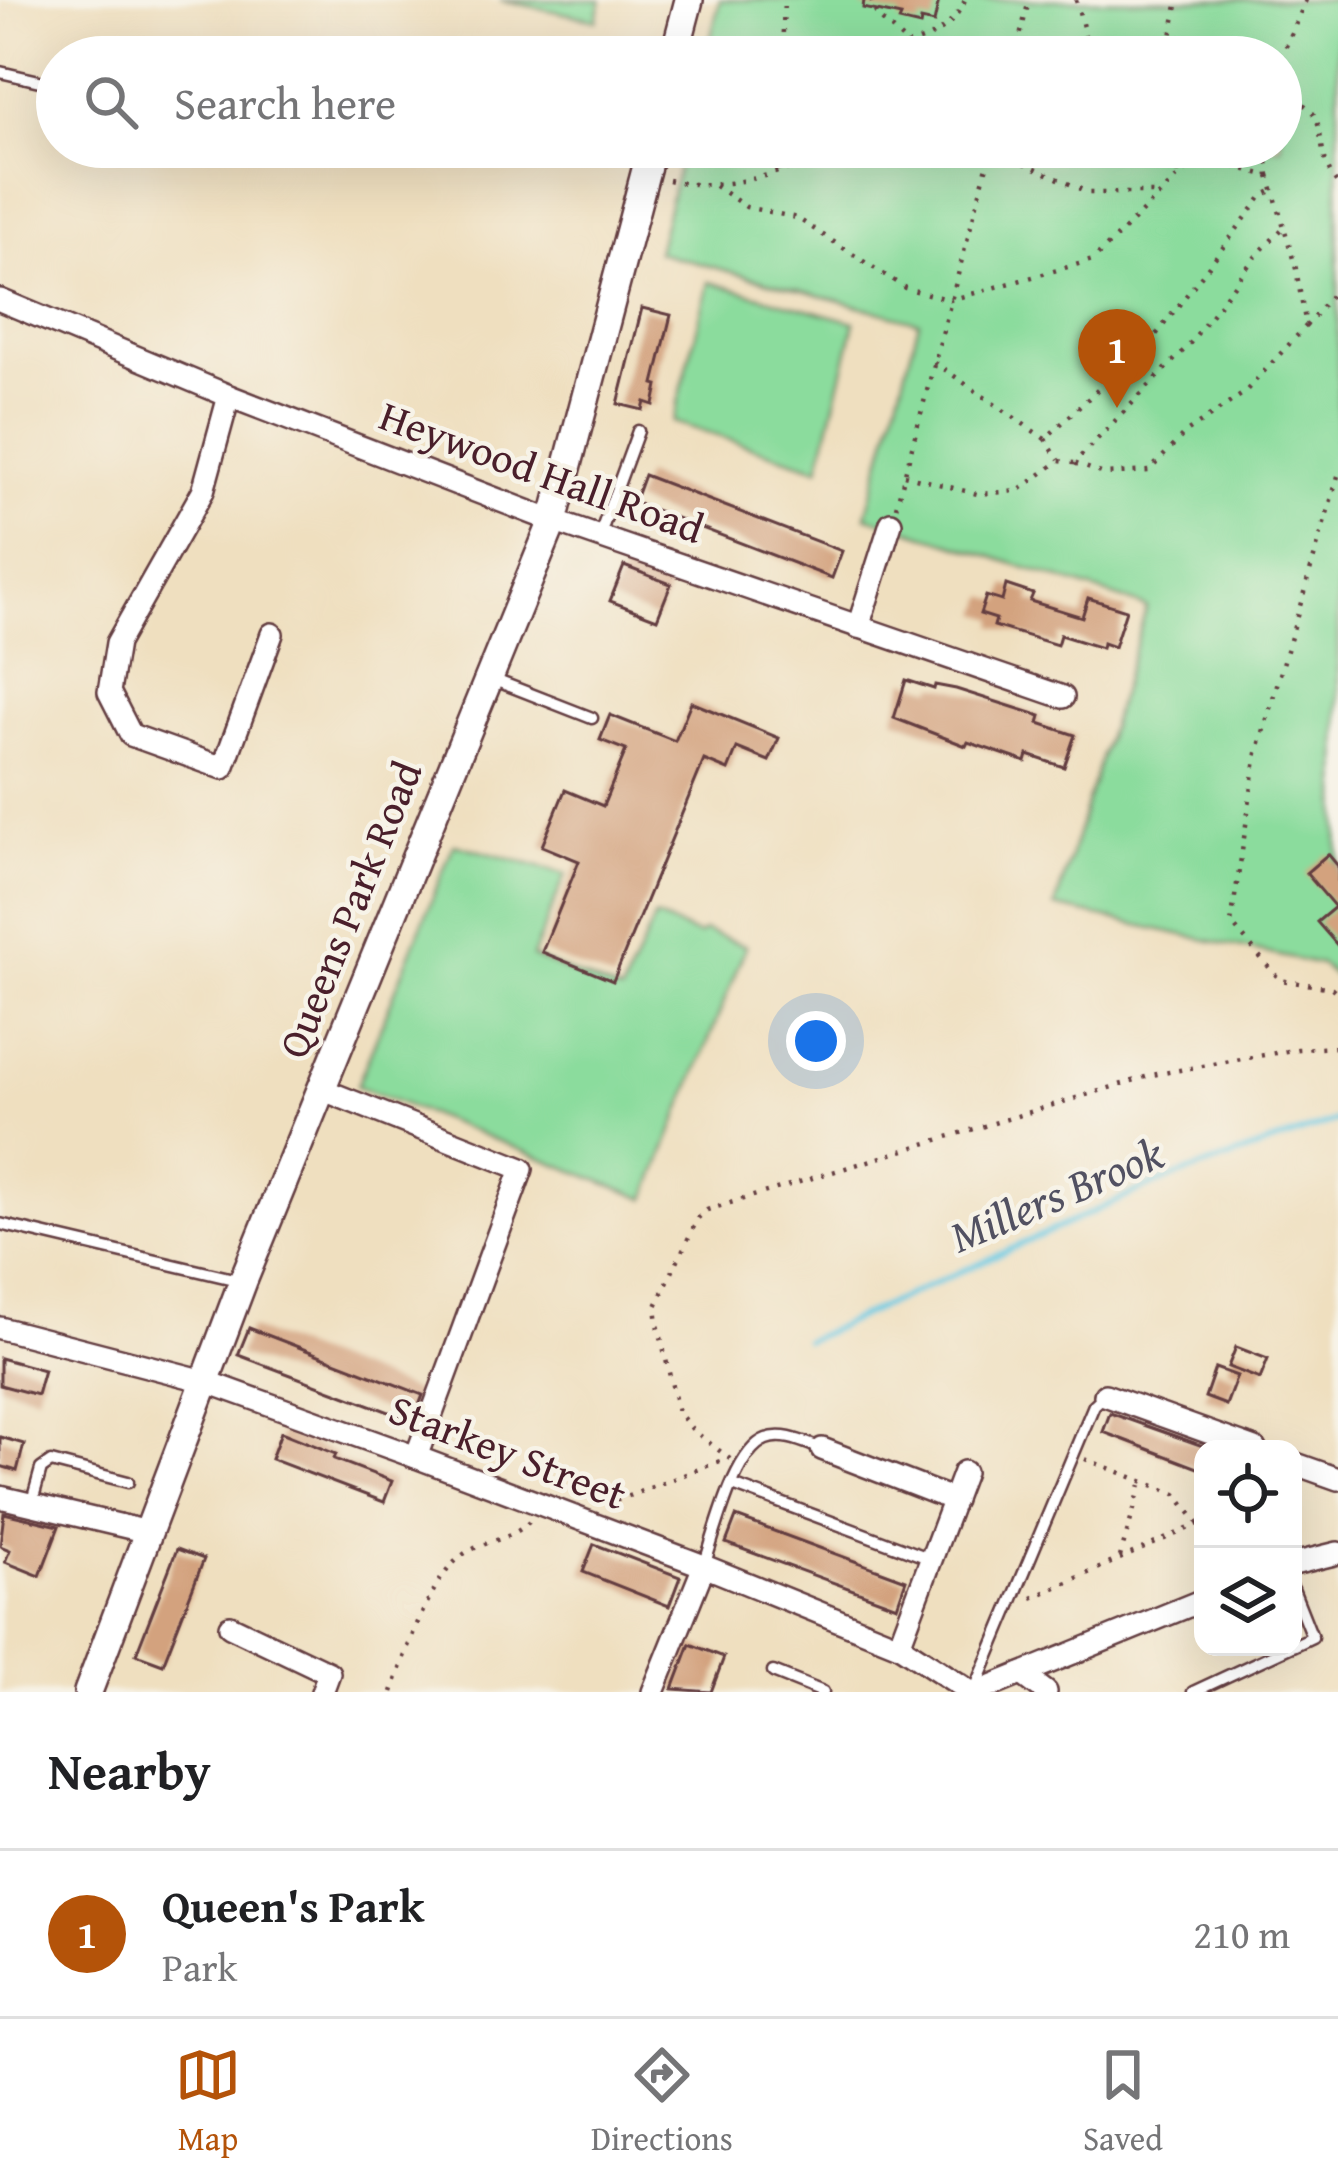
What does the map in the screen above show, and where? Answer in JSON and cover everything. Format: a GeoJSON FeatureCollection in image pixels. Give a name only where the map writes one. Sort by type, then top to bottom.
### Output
{"type":"FeatureCollection","features":[{"type":"Feature","properties":{"kind":"street"},"geometry":{"type":"LineString","coordinates":[[679,36],[688,0]]}},
{"type":"Feature","properties":{"kind":"street","name":"Queens Park Road"},"geometry":{"type":"LineString","coordinates":[[88,1692],[243,1281],[553,521],[646,168]]}},
{"type":"Feature","properties":{"kind":"street","name":"Heywood Hall Road"},"geometry":{"type":"LineString","coordinates":[[0,300],[229,396],[553,521],[1064,697]]}},
{"type":"Feature","properties":{"kind":"street"},"geometry":{"type":"LineString","coordinates":[[229,396],[203,490],[117,643],[109,692],[130,735],[223,768],[272,634]]}},
{"type":"Feature","properties":{"kind":"street"},"geometry":{"type":"LineString","coordinates":[[858,627],[892,523]]}},
{"type":"Feature","properties":{"kind":"street"},"geometry":{"type":"LineString","coordinates":[[321,1089],[522,1169],[416,1457]]}},
{"type":"Feature","properties":{"kind":"street","name":"Starkey Street"},"geometry":{"type":"LineString","coordinates":[[0,1328],[205,1381],[545,1505],[898,1645],[974,1692]]}},
{"type":"Feature","properties":{"kind":"street"},"geometry":{"type":"LineString","coordinates":[[1105,1395],[1230,1440]]}},
{"type":"Feature","properties":{"kind":"street"},"geometry":{"type":"LineString","coordinates":[[822,1449],[954,1500]]}},
{"type":"Feature","properties":{"kind":"street"},"geometry":{"type":"LineString","coordinates":[[1302,1465],[1338,1479]]}},
{"type":"Feature","properties":{"kind":"street"},"geometry":{"type":"LineString","coordinates":[[898,1645],[964,1472]]}},
{"type":"Feature","properties":{"kind":"street"},"geometry":{"type":"LineString","coordinates":[[0,1497],[148,1532]]}},
{"type":"Feature","properties":{"kind":"street"},"geometry":{"type":"LineString","coordinates":[[1302,1562],[1338,1553]]}},
{"type":"Feature","properties":{"kind":"street"},"geometry":{"type":"LineString","coordinates":[[654,1692],[704,1566]]}},
{"type":"Feature","properties":{"kind":"street"},"geometry":{"type":"LineString","coordinates":[[974,1692],[1194,1604]]}},
{"type":"Feature","properties":{"kind":"street"},"geometry":{"type":"LineString","coordinates":[[230,1626],[329,1673],[322,1692]]}},
{"type":"Feature","properties":{"kind":"street"},"geometry":{"type":"LineString","coordinates":[[1022,1674],[1046,1692]]}},
{"type":"Feature","properties":{"kind":"lane"},"geometry":{"type":"LineString","coordinates":[[0,72],[36,80]]}},
{"type":"Feature","properties":{"kind":"lane"},"geometry":{"type":"LineString","coordinates":[[599,537],[638,430]]}},
{"type":"Feature","properties":{"kind":"lane"},"geometry":{"type":"LineString","coordinates":[[489,677],[592,718]]}},
{"type":"Feature","properties":{"kind":"lane"},"geometry":{"type":"LineString","coordinates":[[0,1224],[243,1281]]}},
{"type":"Feature","properties":{"kind":"lane"},"geometry":{"type":"LineString","coordinates":[[974,1692],[1094,1405],[1105,1395]]}},
{"type":"Feature","properties":{"kind":"lane"},"geometry":{"type":"LineString","coordinates":[[704,1566],[740,1466],[751,1449],[773,1437],[793,1438],[822,1449]]}},
{"type":"Feature","properties":{"kind":"lane"},"geometry":{"type":"LineString","coordinates":[[31,1504],[40,1469],[51,1462],[128,1482]]}},
{"type":"Feature","properties":{"kind":"lane"},"geometry":{"type":"LineString","coordinates":[[733,1485],[931,1559]]}},
{"type":"Feature","properties":{"kind":"lane"},"geometry":{"type":"LineString","coordinates":[[1302,1612],[1312,1637],[1302,1642]]}},
{"type":"Feature","properties":{"kind":"lane"},"geometry":{"type":"LineString","coordinates":[[1193,1692],[1270,1656]]}},
{"type":"Feature","properties":{"kind":"lane"},"geometry":{"type":"LineString","coordinates":[[773,1672],[823,1692]]}},
{"type":"Feature","properties":{"kind":"path"},"geometry":{"type":"LineString","coordinates":[[783,36],[784,0]]}},
{"type":"Feature","properties":{"kind":"path"},"geometry":{"type":"LineString","coordinates":[[872,0],[877,16],[898,36]]}},
{"type":"Feature","properties":{"kind":"path"},"geometry":{"type":"LineString","coordinates":[[928,36],[948,27],[965,0]]}},
{"type":"Feature","properties":{"kind":"path"},"geometry":{"type":"LineString","coordinates":[[1020,36],[1029,0]]}},
{"type":"Feature","properties":{"kind":"path"},"geometry":{"type":"LineString","coordinates":[[1076,0],[1085,36]]}},
{"type":"Feature","properties":{"kind":"path"},"geometry":{"type":"LineString","coordinates":[[1171,36],[1178,0]]}},
{"type":"Feature","properties":{"kind":"path"},"geometry":{"type":"LineString","coordinates":[[1290,36],[1306,0]]}},
{"type":"Feature","properties":{"kind":"path"},"geometry":{"type":"LineString","coordinates":[[1302,101],[1312,103],[1327,119],[1328,168],[1338,185]]}},
{"type":"Feature","properties":{"kind":"path"},"geometry":{"type":"LineString","coordinates":[[669,168],[715,186],[746,208],[797,218],[905,288],[950,300],[1093,260],[1187,168]]}},
{"type":"Feature","properties":{"kind":"path"},"geometry":{"type":"LineString","coordinates":[[778,168],[778,172]]}},
{"type":"Feature","properties":{"kind":"path"},"geometry":{"type":"LineString","coordinates":[[715,186],[789,168]]}},
{"type":"Feature","properties":{"kind":"path"},"geometry":{"type":"LineString","coordinates":[[892,523],[986,168]]}},
{"type":"Feature","properties":{"kind":"path"},"geometry":{"type":"LineString","coordinates":[[1035,168],[1089,193],[1161,194]]}},
{"type":"Feature","properties":{"kind":"path"},"geometry":{"type":"LineString","coordinates":[[1177,168],[1178,177]]}},
{"type":"Feature","properties":{"kind":"path"},"geometry":{"type":"LineString","coordinates":[[1240,168],[1269,176]]}},
{"type":"Feature","properties":{"kind":"path"},"geometry":{"type":"LineString","coordinates":[[1268,168],[1296,269],[1306,326]]}},
{"type":"Feature","properties":{"kind":"path"},"geometry":{"type":"LineString","coordinates":[[1045,440],[1156,335],[1272,190]]}},
{"type":"Feature","properties":{"kind":"path"},"geometry":{"type":"LineString","coordinates":[[1074,463],[1188,346],[1284,227]]}},
{"type":"Feature","properties":{"kind":"path"},"geometry":{"type":"LineString","coordinates":[[904,475],[977,494],[1018,491],[1059,461],[1104,474],[1149,471],[1186,433],[1244,393],[1338,287]]}},
{"type":"Feature","properties":{"kind":"path"},"geometry":{"type":"LineString","coordinates":[[934,362],[1045,440],[1059,461]]}},
{"type":"Feature","properties":{"kind":"path"},"geometry":{"type":"LineString","coordinates":[[1338,476],[1257,752],[1231,923],[1280,980],[1332,988],[1338,994]]}},
{"type":"Feature","properties":{"kind":"path"},"geometry":{"type":"LineString","coordinates":[[740,1466],[693,1430],[678,1412],[656,1306],[698,1218],[707,1210],[1152,1075],[1298,1049],[1338,1047]]}},
{"type":"Feature","properties":{"kind":"path"},"geometry":{"type":"LineString","coordinates":[[1075,1455],[1175,1494],[1194,1515]]}},
{"type":"Feature","properties":{"kind":"path"},"geometry":{"type":"LineString","coordinates":[[598,1507],[728,1457]]}},
{"type":"Feature","properties":{"kind":"path"},"geometry":{"type":"LineString","coordinates":[[1120,1558],[1142,1481]]}},
{"type":"Feature","properties":{"kind":"path"},"geometry":{"type":"LineString","coordinates":[[392,1692],[410,1641],[440,1582],[465,1552],[516,1535],[545,1505]]}},
{"type":"Feature","properties":{"kind":"path"},"geometry":{"type":"LineString","coordinates":[[1015,1593],[1031,1598],[1194,1526]]}},
{"type":"Feature","properties":{"kind":"green space"},"geometry":{"type":"Polygon","coordinates":[[[500,0],[601,0],[597,20],[500,0]]]}},
{"type":"Feature","properties":{"kind":"green space"},"geometry":{"type":"Polygon","coordinates":[[[720,0],[1338,0],[1338,979],[1321,965],[1055,907],[1147,607],[866,516],[919,322],[657,252],[678,168],[1302,168],[1302,36],[711,36],[720,0]]]}},
{"type":"Feature","properties":{"kind":"green space"},"geometry":{"type":"Polygon","coordinates":[[[709,282],[855,322],[819,468],[673,422],[709,282]]]}},
{"type":"Feature","properties":{"kind":"green space"},"geometry":{"type":"Polygon","coordinates":[[[454,844],[566,874],[532,957],[621,993],[655,917],[698,935],[705,931],[746,946],[646,1199],[357,1086],[454,844]]]}},
{"type":"Feature","properties":{"kind":"building"},"geometry":{"type":"Polygon","coordinates":[[[864,0],[939,0],[934,23],[921,20],[920,26],[899,21],[901,16],[863,8],[864,0]]]}},
{"type":"Feature","properties":{"kind":"building"},"geometry":{"type":"Polygon","coordinates":[[[642,308],[671,315],[654,384],[658,385],[654,405],[645,402],[643,410],[618,404],[642,308]]]}},
{"type":"Feature","properties":{"kind":"building"},"geometry":{"type":"Polygon","coordinates":[[[644,475],[842,551],[832,578],[634,502],[644,475]]]}},
{"type":"Feature","properties":{"kind":"building"},"geometry":{"type":"Polygon","coordinates":[[[624,566],[671,584],[657,619],[610,601],[624,566]]]}},
{"type":"Feature","properties":{"kind":"building"},"geometry":{"type":"Polygon","coordinates":[[[1006,585],[1033,594],[1030,601],[1082,617],[1088,598],[1126,610],[1114,647],[1060,635],[1057,645],[994,626],[996,619],[980,614],[986,596],[1002,601],[1006,585]]]}},
{"type":"Feature","properties":{"kind":"building"},"geometry":{"type":"Polygon","coordinates":[[[906,680],[934,689],[935,685],[956,689],[1041,716],[1039,723],[1075,735],[1064,767],[1028,755],[1026,762],[968,742],[966,746],[894,718],[906,680]]]}},
{"type":"Feature","properties":{"kind":"building"},"geometry":{"type":"Polygon","coordinates":[[[691,702],[779,738],[769,761],[737,748],[728,770],[704,760],[613,981],[542,952],[579,861],[542,846],[565,790],[603,806],[626,750],[600,740],[610,715],[675,741],[691,702]]]}},
{"type":"Feature","properties":{"kind":"building"},"geometry":{"type":"Polygon","coordinates":[[[1328,854],[1338,866],[1338,946],[1317,922],[1335,907],[1306,873],[1328,854]]]}},
{"type":"Feature","properties":{"kind":"building"},"geometry":{"type":"Polygon","coordinates":[[[249,1328],[423,1395],[413,1421],[238,1355],[249,1328]]]}},
{"type":"Feature","properties":{"kind":"building"},"geometry":{"type":"Polygon","coordinates":[[[1236,1347],[1268,1359],[1260,1379],[1228,1367],[1236,1347]]]}},
{"type":"Feature","properties":{"kind":"building"},"geometry":{"type":"Polygon","coordinates":[[[0,1358],[44,1370],[37,1395],[0,1385],[0,1358]]]}},
{"type":"Feature","properties":{"kind":"building"},"geometry":{"type":"Polygon","coordinates":[[[1215,1368],[1237,1376],[1226,1405],[1205,1397],[1215,1368]]]}},
{"type":"Feature","properties":{"kind":"building"},"geometry":{"type":"Polygon","coordinates":[[[1110,1413],[1194,1443],[1194,1467],[1103,1432],[1110,1413]]]}},
{"type":"Feature","properties":{"kind":"building"},"geometry":{"type":"Polygon","coordinates":[[[281,1432],[392,1481],[384,1502],[271,1459],[281,1432]]]}},
{"type":"Feature","properties":{"kind":"building"},"geometry":{"type":"Polygon","coordinates":[[[0,1437],[24,1444],[17,1471],[0,1466],[0,1437]]]}},
{"type":"Feature","properties":{"kind":"building"},"geometry":{"type":"Polygon","coordinates":[[[4,1513],[59,1526],[40,1576],[5,1562],[10,1550],[0,1546],[4,1513]]]}},
{"type":"Feature","properties":{"kind":"building"},"geometry":{"type":"Polygon","coordinates":[[[736,1517],[906,1580],[897,1606],[726,1543],[736,1517]]]}},
{"type":"Feature","properties":{"kind":"building"},"geometry":{"type":"Polygon","coordinates":[[[594,1544],[680,1577],[669,1606],[583,1572],[594,1544]]]}},
{"type":"Feature","properties":{"kind":"building"},"geometry":{"type":"Polygon","coordinates":[[[177,1549],[204,1559],[163,1664],[136,1654],[177,1549]]]}},
{"type":"Feature","properties":{"kind":"building"},"geometry":{"type":"Polygon","coordinates":[[[690,1644],[724,1657],[711,1692],[673,1689],[690,1644]]]}},
{"type":"Feature","properties":{"kind":"waterway","name":"Millers Brook"},"geometry":{"type":"LineString","coordinates":[[806,1341],[1155,1184],[1338,1120]]}},
{"type":"Feature","properties":{"kind":"place","name":"Queen's Park"},"geometry":{"type":"Point","coordinates":[1117,408]}}]}
